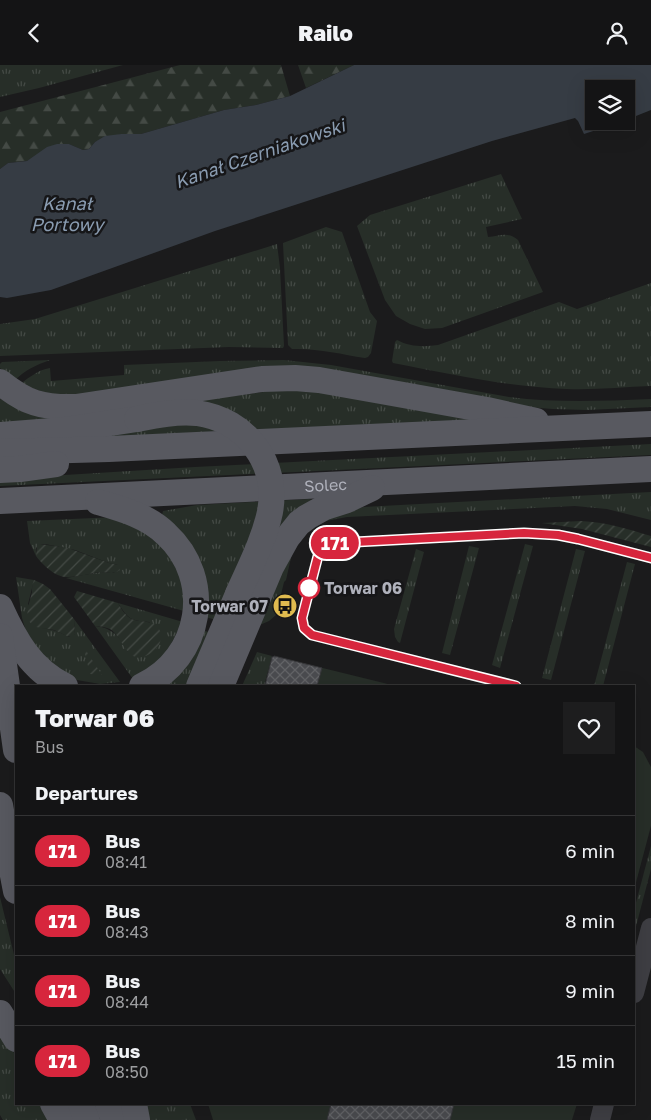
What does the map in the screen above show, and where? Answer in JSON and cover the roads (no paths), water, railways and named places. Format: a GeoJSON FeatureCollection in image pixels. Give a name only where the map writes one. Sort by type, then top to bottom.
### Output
{"type":"FeatureCollection","features":[{"type":"Feature","properties":{"kind":"main road"},"geometry":{"type":"LineString","coordinates":[[0,382],[27,400],[41,405],[76,407],[262,379],[295,378],[319,380],[487,410],[571,429]]}},
{"type":"Feature","properties":{"kind":"main road"},"geometry":{"type":"LineString","coordinates":[[0,435],[65,430],[172,413],[196,413],[228,423],[247,437],[258,450],[269,476],[270,512],[266,527],[199,685]]}},
{"type":"Feature","properties":{"kind":"main road"},"geometry":{"type":"LineString","coordinates":[[0,451],[109,449],[651,424]]}},
{"type":"Feature","properties":{"kind":"main road"},"geometry":{"type":"LineString","coordinates":[[0,470],[54,465],[109,449]]}},
{"type":"Feature","properties":{"kind":"main road","name":"Solec"},"geometry":{"type":"LineString","coordinates":[[0,501],[651,469]]}},
{"type":"Feature","properties":{"kind":"main road"},"geometry":{"type":"LineString","coordinates":[[221,685],[280,548],[299,523],[325,507],[347,500],[386,481]]}},
{"type":"Feature","properties":{"kind":"main road"},"geometry":{"type":"LineString","coordinates":[[80,497],[146,519],[173,540],[192,573],[196,598],[195,615],[187,641],[176,660],[168,669],[144,685]]}},
{"type":"Feature","properties":{"kind":"main road"},"geometry":{"type":"LineString","coordinates":[[0,607],[18,644],[31,661],[43,673],[63,685]]}},
{"type":"Feature","properties":{"kind":"main road"},"geometry":{"type":"LineString","coordinates":[[0,637],[15,743]]}},
{"type":"Feature","properties":{"kind":"main road"},"geometry":{"type":"LineString","coordinates":[[0,805],[15,886]]}},
{"type":"Feature","properties":{"kind":"main road"},"geometry":{"type":"LineString","coordinates":[[54,1105],[62,1120]]}},
{"type":"Feature","properties":{"kind":"main road"},"geometry":{"type":"LineString","coordinates":[[81,1105],[87,1120]]}},
{"type":"Feature","properties":{"kind":"main road"},"geometry":{"type":"LineString","coordinates":[[108,1105],[114,1120]]}},
{"type":"Feature","properties":{"kind":"main road"},"geometry":{"type":"LineString","coordinates":[[134,1105],[137,1120]]}},
{"type":"Feature","properties":{"kind":"street"},"geometry":{"type":"LineString","coordinates":[[635,989],[651,929]]}},
{"type":"Feature","properties":{"kind":"street"},"geometry":{"type":"LineString","coordinates":[[600,1120],[604,1105]]}},
{"type":"Feature","properties":{"kind":"water","name":"Kanał Portowy"},"geometry":{"type":"Polygon","coordinates":[[[354,65],[651,65],[651,110],[635,116],[635,80],[585,80],[585,130],[596,130],[584,134],[575,118],[492,141],[215,231],[51,290],[7,298],[0,297],[0,169],[8,163],[27,161],[47,147],[57,144],[69,144],[83,150],[89,149],[95,142],[105,136],[141,134],[224,110],[256,105],[290,96],[354,65]]]}},
{"type":"Feature","properties":{"kind":"place","name":"Torwar 06"},"geometry":{"type":"Point","coordinates":[309,588]}},
{"type":"Feature","properties":{"kind":"place","name":"Torwar 07"},"geometry":{"type":"Point","coordinates":[285,606]}},
{"type":"Feature","properties":{"kind":"water label","name":"Kanał Czerniakowski"},"geometry":{"type":"Point","coordinates":[260,154]}}]}
